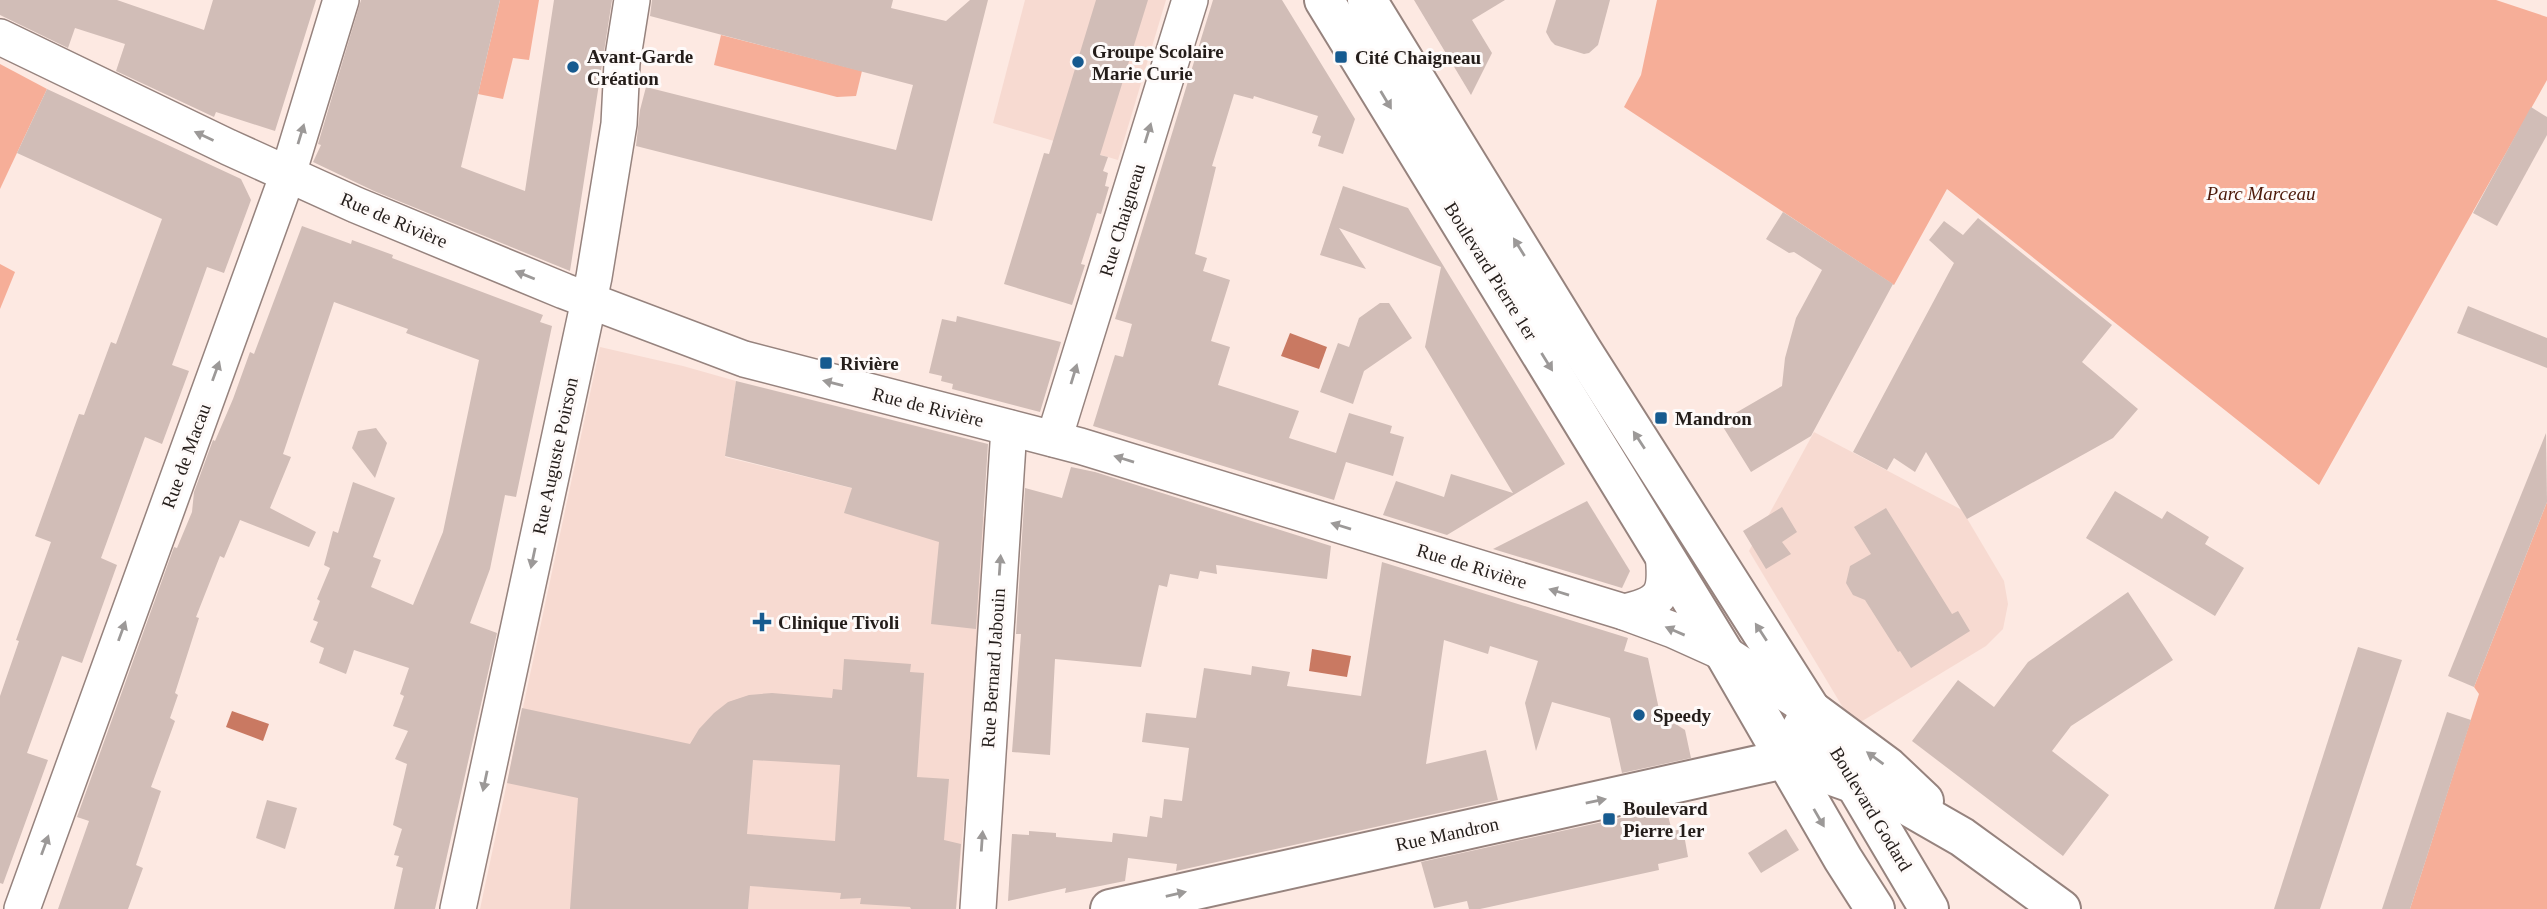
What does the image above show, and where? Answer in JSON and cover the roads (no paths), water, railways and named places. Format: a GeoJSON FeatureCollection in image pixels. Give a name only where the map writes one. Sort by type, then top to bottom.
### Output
{"type":"FeatureCollection","features":[{"type":"Feature","properties":{"kind":"main road","name":"Boulevard Pierre 1er"},"geometry":{"type":"LineString","coordinates":[[1324,0],[1724,653],[1784,759]]}},
{"type":"Feature","properties":{"kind":"main road","name":"Boulevard Pierre 1er"},"geometry":{"type":"LineString","coordinates":[[1367,0],[1582,350],[1811,710]]}},
{"type":"Feature","properties":{"kind":"main road"},"geometry":{"type":"LineString","coordinates":[[1784,759],[1811,710],[1888,767],[1962,837]]}},
{"type":"Feature","properties":{"kind":"main road","name":"Boulevard Godard"},"geometry":{"type":"LineString","coordinates":[[1811,710],[1929,909]]}},
{"type":"Feature","properties":{"kind":"main road"},"geometry":{"type":"LineString","coordinates":[[1784,759],[1894,798],[1962,837],[2061,909]]}},
{"type":"Feature","properties":{"kind":"main road"},"geometry":{"type":"LineString","coordinates":[[1784,759],[1875,909]]}},
{"type":"Feature","properties":{"kind":"main road","name":"Rue Mandron"},"geometry":{"type":"LineString","coordinates":[[1110,909],[1784,759]]}},
{"type":"Feature","properties":{"kind":"street","name":"Rue de Macau"},"geometry":{"type":"LineString","coordinates":[[22,909],[288,174],[341,0]]}},
{"type":"Feature","properties":{"kind":"street","name":"Rue Auguste Poirson"},"geometry":{"type":"LineString","coordinates":[[458,909],[589,300],[619,124],[622,63],[632,0]]}},
{"type":"Feature","properties":{"kind":"street","name":"Rue Chaigneau"},"geometry":{"type":"LineString","coordinates":[[1054,439],[1190,0]]}},
{"type":"Feature","properties":{"kind":"street","name":"Rue de Rivière"},"geometry":{"type":"LineString","coordinates":[[0,37],[74,75],[356,205],[589,300],[744,359],[1054,439],[1624,612],[1724,653],[1811,710]]}},
{"type":"Feature","properties":{"kind":"street","name":"Rue Bernard Jabouin"},"geometry":{"type":"LineString","coordinates":[[978,909],[1009,428]]}},
{"type":"Feature","properties":{"kind":"street"},"geometry":{"type":"LineString","coordinates":[[1624,612],[1649,607],[1657,600],[1665,575],[1663,553]]}},
{"type":"Feature","properties":{"kind":"place","name":"Cité Chaigneau"},"geometry":{"type":"Point","coordinates":[1341,57]}},
{"type":"Feature","properties":{"kind":"place","name":"Groupe Scolaire Marie Curie"},"geometry":{"type":"Point","coordinates":[1078,62]}},
{"type":"Feature","properties":{"kind":"place","name":"Avant-Garde Création"},"geometry":{"type":"Point","coordinates":[573,67]}},
{"type":"Feature","properties":{"kind":"place","name":"Rivière"},"geometry":{"type":"Point","coordinates":[826,363]}},
{"type":"Feature","properties":{"kind":"place","name":"Mandron"},"geometry":{"type":"Point","coordinates":[1661,418]}},
{"type":"Feature","properties":{"kind":"place","name":"Clinique Tivoli"},"geometry":{"type":"Point","coordinates":[762,622]}},
{"type":"Feature","properties":{"kind":"place","name":"Speedy"},"geometry":{"type":"Point","coordinates":[1639,715]}},
{"type":"Feature","properties":{"kind":"place","name":"Boulevard Pierre 1er"},"geometry":{"type":"Point","coordinates":[1609,819]}},
{"type":"Feature","properties":{"kind":"park label","name":"Parc Marceau"},"geometry":{"type":"Point","coordinates":[2261,193]}}]}
